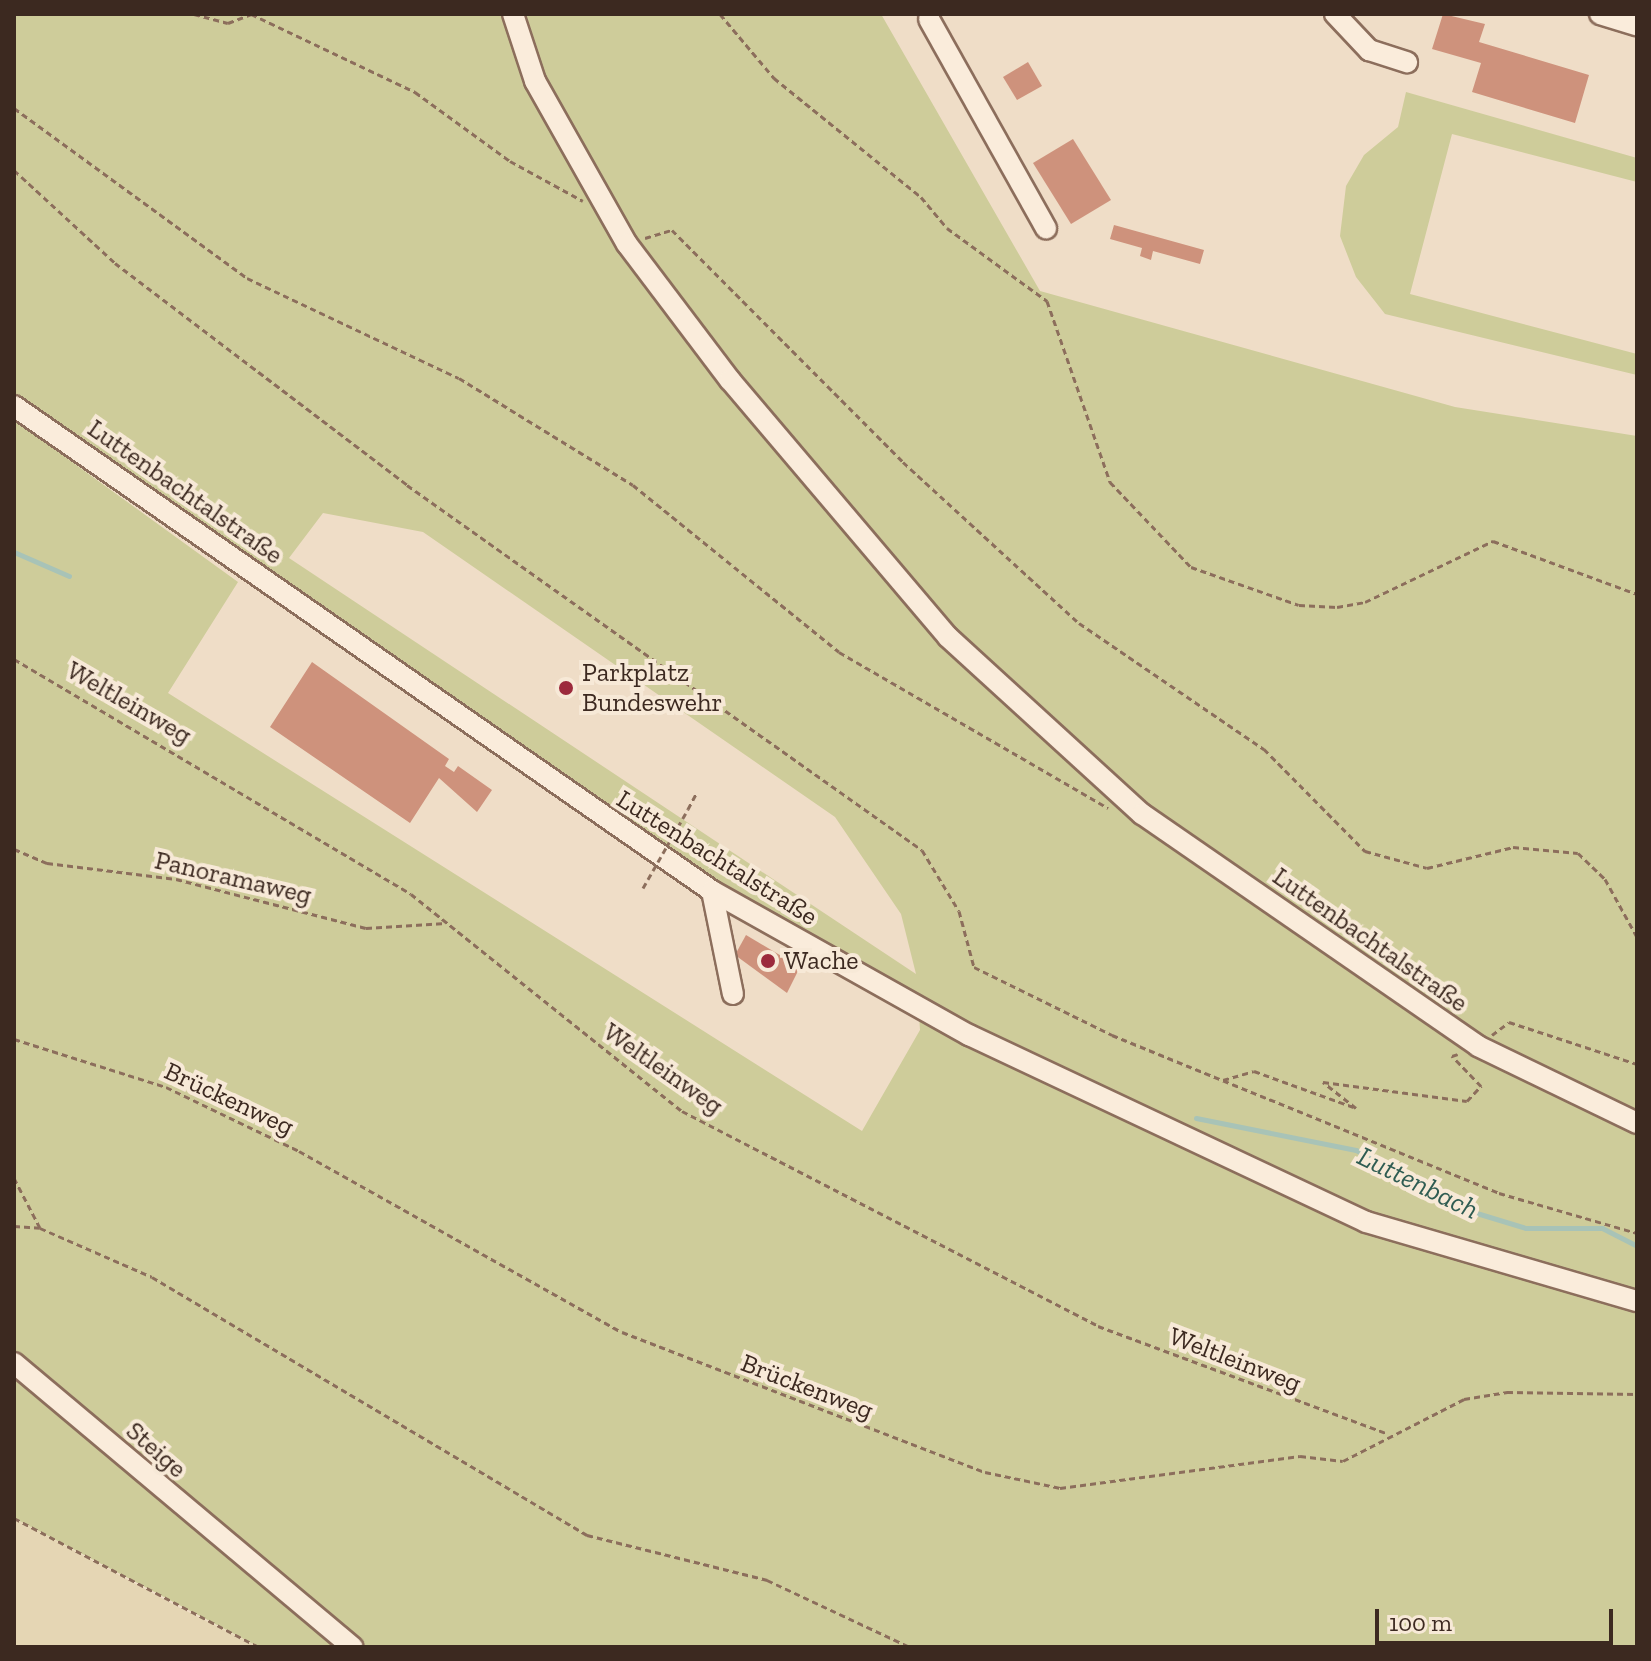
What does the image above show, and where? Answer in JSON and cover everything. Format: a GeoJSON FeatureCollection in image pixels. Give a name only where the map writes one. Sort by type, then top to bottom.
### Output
{"type":"FeatureCollection","features":[{"type":"Feature","properties":{"kind":"street","name":"Luttenbachtalstraße"},"geometry":{"type":"LineString","coordinates":[[513,14],[535,81],[627,244],[730,380],[948,637],[1142,814],[1478,1046],[1637,1123]]}},
{"type":"Feature","properties":{"kind":"street"},"geometry":{"type":"LineString","coordinates":[[1335,14],[1369,50],[1407,62]]}},
{"type":"Feature","properties":{"kind":"street"},"geometry":{"type":"LineString","coordinates":[[1600,14],[1637,25]]}},
{"type":"Feature","properties":{"kind":"street"},"geometry":{"type":"LineString","coordinates":[[931,16],[1046,228]]}},
{"type":"Feature","properties":{"kind":"street","name":"Luttenbachtalstraße"},"geometry":{"type":"LineString","coordinates":[[14,406],[712,891],[1039,1074],[1366,1222],[1637,1301]]}},
{"type":"Feature","properties":{"kind":"street"},"geometry":{"type":"LineString","coordinates":[[712,891],[733,994]]}},
{"type":"Feature","properties":{"kind":"street","name":"Steige"},"geometry":{"type":"LineString","coordinates":[[14,1363],[265,1577],[353,1647]]}},
{"type":"Feature","properties":{"kind":"path"},"geometry":{"type":"LineString","coordinates":[[194,14],[228,23],[251,14],[415,92],[510,161],[585,203]]}},
{"type":"Feature","properties":{"kind":"path"},"geometry":{"type":"LineString","coordinates":[[720,14],[774,78],[921,197],[947,228],[1047,301],[1110,482],[1191,567],[1299,605],[1337,607],[1365,602],[1493,541],[1637,594]]}},
{"type":"Feature","properties":{"kind":"path"},"geometry":{"type":"LineString","coordinates":[[14,108],[247,278],[459,378],[633,485],[839,652],[1112,811]]}},
{"type":"Feature","properties":{"kind":"path"},"geometry":{"type":"LineString","coordinates":[[14,170],[115,263],[407,485],[922,850],[959,911],[974,967],[1223,1080],[1499,1193],[1637,1233]]}},
{"type":"Feature","properties":{"kind":"path"},"geometry":{"type":"LineString","coordinates":[[627,244],[672,230],[903,462],[1079,623],[1264,749],[1365,851],[1427,868],[1513,847],[1578,853],[1605,879],[1637,937]]}},
{"type":"Feature","properties":{"kind":"path","name":"Weltleinweg"},"geometry":{"type":"LineString","coordinates":[[14,659],[146,731],[411,894],[682,1111],[1098,1326],[1388,1434]]}},
{"type":"Feature","properties":{"kind":"path"},"geometry":{"type":"LineString","coordinates":[[643,888],[696,794]]}},
{"type":"Feature","properties":{"kind":"path","name":"Panoramaweg"},"geometry":{"type":"LineString","coordinates":[[14,849],[47,863],[176,879],[366,928],[446,923]]}},
{"type":"Feature","properties":{"kind":"path"},"geometry":{"type":"LineString","coordinates":[[1223,1080],[1254,1071],[1356,1108],[1323,1082],[1467,1101],[1481,1086],[1452,1056],[1478,1046],[1509,1022],[1637,1064]]}},
{"type":"Feature","properties":{"kind":"path","name":"Brückenweg"},"geometry":{"type":"LineString","coordinates":[[14,1039],[166,1087],[299,1151],[622,1332],[985,1472],[1060,1488],[1149,1482],[1300,1456],[1343,1461],[1388,1434],[1464,1399],[1507,1392],[1637,1394]]}},
{"type":"Feature","properties":{"kind":"path"},"geometry":{"type":"LineString","coordinates":[[14,1178],[40,1228]]}},
{"type":"Feature","properties":{"kind":"path"},"geometry":{"type":"LineString","coordinates":[[14,1226],[40,1228],[152,1277],[587,1535],[767,1580],[910,1647]]}},
{"type":"Feature","properties":{"kind":"path"},"geometry":{"type":"LineString","coordinates":[[14,1518],[259,1647]]}},
{"type":"Feature","properties":{"kind":"shaded area"},"geometry":{"type":"Polygon","coordinates":[[[14,14],[881,14],[1040,291],[1455,407],[1637,436],[1637,1647],[259,1647],[14,1518],[14,420],[238,582],[168,693],[862,1131],[920,1030],[918,1001],[778,920],[545,765],[14,393],[14,14]],[[323,513],[289,558],[916,974],[901,914],[835,817],[423,532],[323,513]]]}},
{"type":"Feature","properties":{"kind":"shaded area"},"geometry":{"type":"Polygon","coordinates":[[[1406,92],[1637,158],[1637,182],[1452,134],[1410,294],[1637,354],[1637,375],[1385,314],[1356,277],[1340,236],[1346,186],[1364,155],[1398,127],[1406,92]]]}},
{"type":"Feature","properties":{"kind":"shaded area"},"geometry":{"type":"Polygon","coordinates":[[[14,1518],[180,1608],[259,1647],[14,1647],[14,1518]]]}},
{"type":"Feature","properties":{"kind":"building"},"geometry":{"type":"Polygon","coordinates":[[[1443,14],[1485,24],[1479,42],[1589,75],[1575,123],[1472,92],[1481,63],[1432,49],[1443,14]]]}},
{"type":"Feature","properties":{"kind":"building"},"geometry":{"type":"Polygon","coordinates":[[[1028,62],[1042,86],[1017,100],[1003,77],[1028,62]]]}},
{"type":"Feature","properties":{"kind":"building"},"geometry":{"type":"Polygon","coordinates":[[[1073,139],[1111,200],[1071,224],[1033,163],[1073,139]]]}},
{"type":"Feature","properties":{"kind":"building"},"geometry":{"type":"Polygon","coordinates":[[[1114,225],[1204,250],[1200,264],[1153,251],[1151,260],[1140,256],[1142,248],[1110,239],[1114,225]]]}},
{"type":"Feature","properties":{"kind":"building"},"geometry":{"type":"Polygon","coordinates":[[[312,662],[449,759],[445,766],[454,772],[458,766],[492,790],[477,812],[439,778],[410,823],[270,727],[312,662]]]}},
{"type":"Feature","properties":{"kind":"building","name":"Wache"},"geometry":{"type":"Polygon","coordinates":[[[746,935],[800,967],[787,993],[735,955],[746,935]]]}},
{"type":"Feature","properties":{"kind":"waterway","name":"Luttenbach"},"geometry":{"type":"LineString","coordinates":[[14,552],[69,576]]}},
{"type":"Feature","properties":{"kind":"waterway","name":"Luttenbach"},"geometry":{"type":"LineString","coordinates":[[1196,1118],[1356,1150],[1460,1208],[1526,1228],[1602,1228],[1637,1246]]}},
{"type":"Feature","properties":{"kind":"place","name":"Parkplatz Bundeswehr"},"geometry":{"type":"Point","coordinates":[566,688]}},
{"type":"Feature","properties":{"kind":"place","name":"Wache"},"geometry":{"type":"Point","coordinates":[768,961]}}]}
